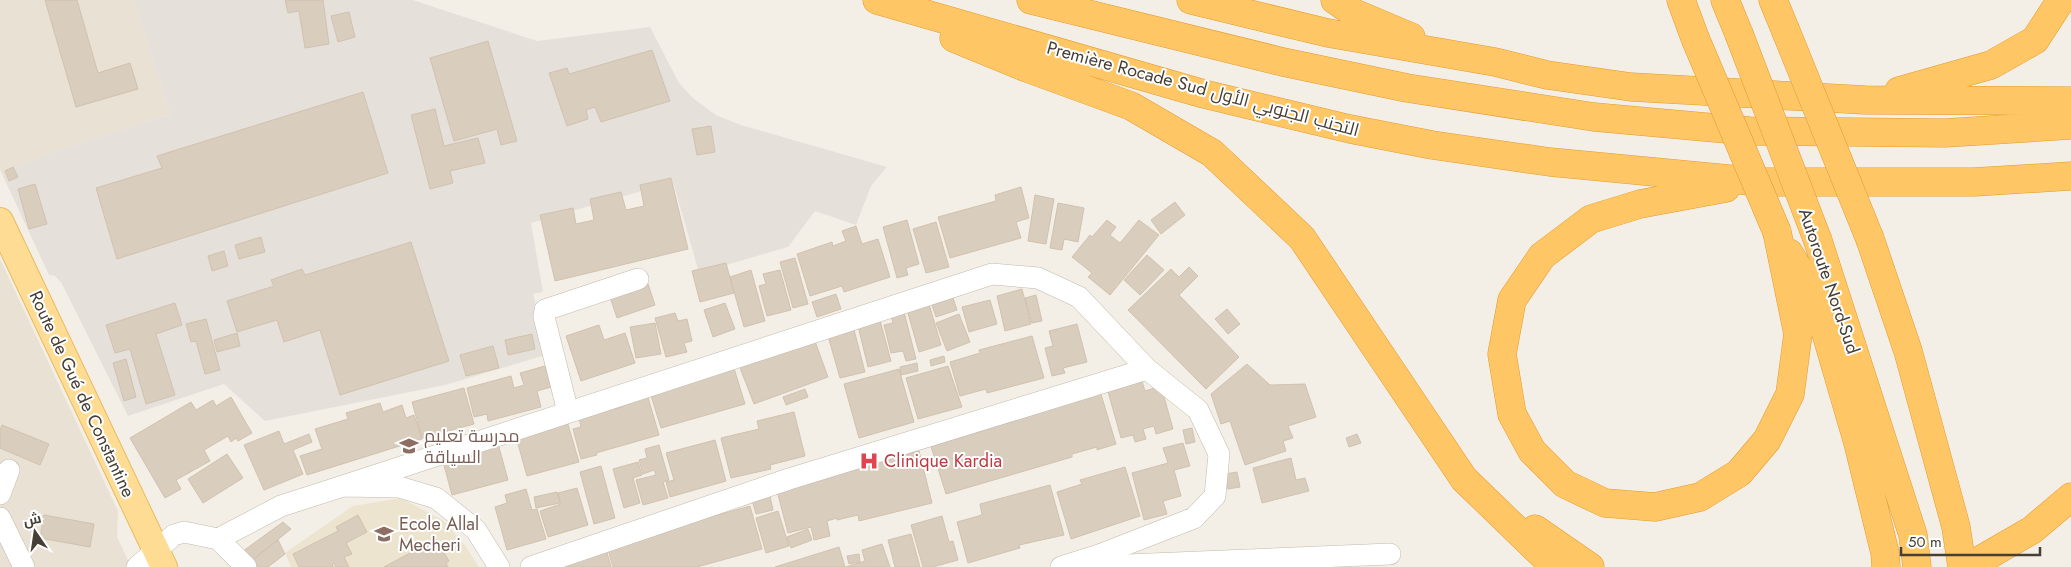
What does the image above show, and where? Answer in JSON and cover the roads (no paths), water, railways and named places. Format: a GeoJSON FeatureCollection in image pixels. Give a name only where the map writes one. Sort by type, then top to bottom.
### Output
{"type":"FeatureCollection","features":[{"type":"Feature","properties":{"kind":"highway"},"geometry":{"type":"LineString","coordinates":[[862,0],[1027,68],[1131,106],[1212,153],[1302,238],[1464,479],[1555,567]]}},
{"type":"Feature","properties":{"kind":"highway","name":"Première Rocade Sud التجنب الجنوبي الأول"},"geometry":{"type":"LineString","coordinates":[[877,0],[1204,94],[1350,129],[1432,145],[1550,162],[1760,182],[1974,182],[2071,176]]}},
{"type":"Feature","properties":{"kind":"highway"},"geometry":{"type":"LineString","coordinates":[[1031,0],[1282,62],[1407,88],[1594,117],[1749,131],[1945,133],[2071,125]]}},
{"type":"Feature","properties":{"kind":"highway"},"geometry":{"type":"LineString","coordinates":[[1191,0],[1328,33],[1389,45],[1454,54],[1547,75],[1631,87],[1865,100],[2071,101]]}},
{"type":"Feature","properties":{"kind":"highway"},"geometry":{"type":"LineString","coordinates":[[1335,0],[1354,13],[1454,54]]}},
{"type":"Feature","properties":{"kind":"highway"},"geometry":{"type":"LineString","coordinates":[[1681,0],[1776,232],[1816,300],[1858,443],[1886,560]]}},
{"type":"Feature","properties":{"kind":"highway","name":"Autoroute Nord-Sud"},"geometry":{"type":"LineString","coordinates":[[1725,0],[1818,242],[1913,535],[1917,567]]}},
{"type":"Feature","properties":{"kind":"highway"},"geometry":{"type":"LineString","coordinates":[[1773,0],[1870,239],[1908,351],[1956,527],[1962,567]]}},
{"type":"Feature","properties":{"kind":"highway"},"geometry":{"type":"LineString","coordinates":[[1783,0],[1785,29]]}},
{"type":"Feature","properties":{"kind":"highway"},"geometry":{"type":"LineString","coordinates":[[1865,100],[1991,66],[2035,40],[2061,0]]}},
{"type":"Feature","properties":{"kind":"highway"},"geometry":{"type":"LineString","coordinates":[[1760,182],[1640,204],[1591,218],[1542,256],[1512,300],[1502,354],[1512,414],[1532,451],[1565,484],[1605,503],[1655,507],[1700,497],[1739,473],[1768,440],[1790,394],[1798,334],[1776,232]]}},
{"type":"Feature","properties":{"kind":"highway"},"geometry":{"type":"LineString","coordinates":[[1464,479],[1590,567]]}},
{"type":"Feature","properties":{"kind":"highway"},"geometry":{"type":"LineString","coordinates":[[1968,567],[2032,530],[2071,497]]}},
{"type":"Feature","properties":{"kind":"main road","name":"Route de Gué de Constantine"},"geometry":{"type":"LineString","coordinates":[[0,221],[153,562]]}},
{"type":"Feature","properties":{"kind":"street"},"geometry":{"type":"LineString","coordinates":[[218,539],[281,506],[992,274],[1038,278],[1079,297],[1147,369],[1198,410],[1219,454],[1215,496],[1194,518],[1101,563]]}},
{"type":"Feature","properties":{"kind":"street"},"geometry":{"type":"LineString","coordinates":[[568,412],[544,317],[546,310],[638,279]]}},
{"type":"Feature","properties":{"kind":"street"},"geometry":{"type":"LineString","coordinates":[[531,567],[789,479],[1147,369]]}},
{"type":"Feature","properties":{"kind":"street"},"geometry":{"type":"LineString","coordinates":[[0,494],[9,470]]}},
{"type":"Feature","properties":{"kind":"street"},"geometry":{"type":"LineString","coordinates":[[344,486],[399,487],[436,498],[476,530],[499,567]]}},
{"type":"Feature","properties":{"kind":"street"},"geometry":{"type":"LineString","coordinates":[[2,526],[24,567]]}},
{"type":"Feature","properties":{"kind":"street"},"geometry":{"type":"LineString","coordinates":[[153,562],[174,535],[184,532],[218,539],[246,567]]}},
{"type":"Feature","properties":{"kind":"street"},"geometry":{"type":"LineString","coordinates":[[1061,567],[1101,563],[1390,554]]}},
{"type":"Feature","properties":{"kind":"place","name":"مدرسة تعليم السياقة"},"geometry":{"type":"Point","coordinates":[409,446]}},
{"type":"Feature","properties":{"kind":"place","name":"Clinique Kardia"},"geometry":{"type":"Point","coordinates":[869,461]}},
{"type":"Feature","properties":{"kind":"place","name":"Ecole Allal Mecheri"},"geometry":{"type":"Point","coordinates":[384,534]}}]}
